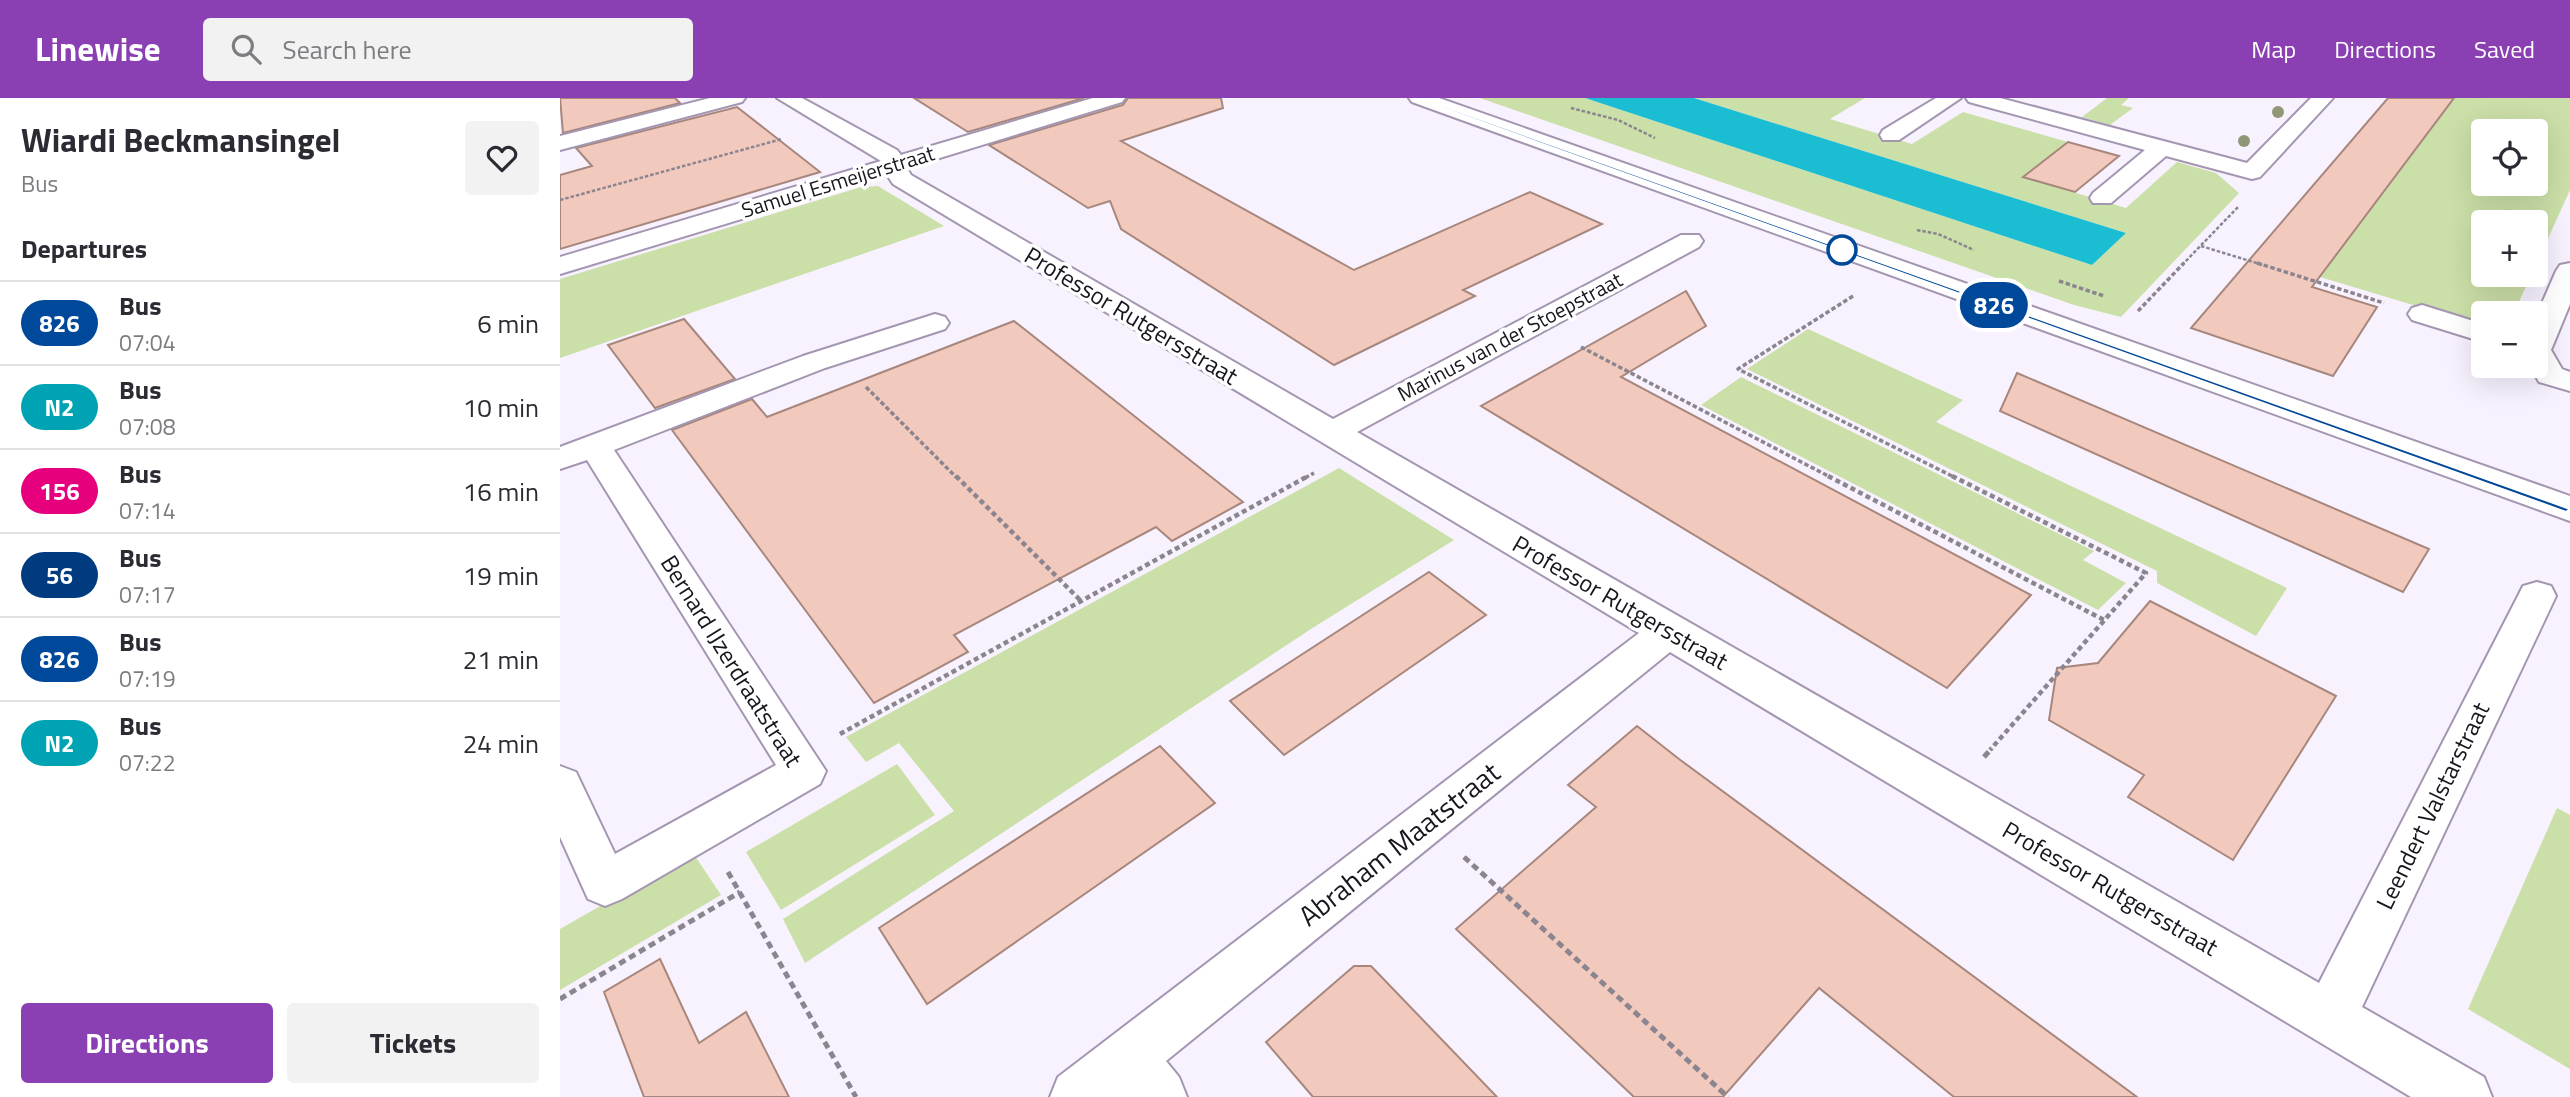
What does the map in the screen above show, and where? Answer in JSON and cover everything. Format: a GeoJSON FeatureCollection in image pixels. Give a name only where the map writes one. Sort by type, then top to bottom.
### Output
{"type":"FeatureCollection","features":[{"type":"Feature","properties":{"kind":"street"},"geometry":{"type":"LineString","coordinates":[[560,143],[735,98]]}},
{"type":"Feature","properties":{"kind":"street","name":"Professor Rutgersstraat"},"geometry":{"type":"LineString","coordinates":[[787,98],[889,155],[901,179],[1668,632],[2465,1097]]}},
{"type":"Feature","properties":{"kind":"street","name":"Samuel Esmeijerstraat"},"geometry":{"type":"LineString","coordinates":[[560,267],[1115,98]]}},
{"type":"Feature","properties":{"kind":"street"},"geometry":{"type":"LineString","coordinates":[[1419,98],[2570,509]]}},
{"type":"Feature","properties":{"kind":"street"},"geometry":{"type":"LineString","coordinates":[[1891,135],[1951,98]]}},
{"type":"Feature","properties":{"kind":"street"},"geometry":{"type":"LineString","coordinates":[[1976,98],[2252,172],[2323,98]]}},
{"type":"Feature","properties":{"kind":"street"},"geometry":{"type":"LineString","coordinates":[[2102,198],[2161,148]]}},
{"type":"Feature","properties":{"kind":"street","name":"Marinus van der Stoepstraat"},"geometry":{"type":"LineString","coordinates":[[1344,441],[1535,323],[1690,242]]}},
{"type":"Feature","properties":{"kind":"street"},"geometry":{"type":"LineString","coordinates":[[2548,322],[2570,271]]}},
{"type":"Feature","properties":{"kind":"street"},"geometry":{"type":"LineString","coordinates":[[2421,314],[2471,329]]}},
{"type":"Feature","properties":{"kind":"street","name":"Bernard IJzerdraatstraat"},"geometry":{"type":"LineString","coordinates":[[560,785],[605,884],[804,771],[577,453],[834,355],[935,323]]}},
{"type":"Feature","properties":{"kind":"street"},"geometry":{"type":"LineString","coordinates":[[2548,371],[2550,375],[2570,382]]}},
{"type":"Feature","properties":{"kind":"street","name":"Leendert Valstarstraat"},"geometry":{"type":"LineString","coordinates":[[2330,1017],[2537,596]]}},
{"type":"Feature","properties":{"kind":"street","name":"Abraham Maatstraat"},"geometry":{"type":"LineString","coordinates":[[1078,1097],[1144,1077],[1426,822],[1668,632]]}},
{"type":"Feature","properties":{"kind":"path"},"geometry":{"type":"LineString","coordinates":[[560,200],[836,124]]}},
{"type":"Feature","properties":{"kind":"path"},"geometry":{"type":"LineString","coordinates":[[2106,344],[2254,191],[2252,172]]}},
{"type":"Feature","properties":{"kind":"path"},"geometry":{"type":"LineString","coordinates":[[2201,246],[2421,314]]}},
{"type":"Feature","properties":{"kind":"path"},"geometry":{"type":"LineString","coordinates":[[1845,288],[1857,293],[1738,369],[2146,573],[1950,796]]}},
{"type":"Feature","properties":{"kind":"path"},"geometry":{"type":"LineString","coordinates":[[1535,323],[2104,620]]}},
{"type":"Feature","properties":{"kind":"path"},"geometry":{"type":"LineString","coordinates":[[834,355],[1081,601]]}},
{"type":"Feature","properties":{"kind":"path"},"geometry":{"type":"LineString","coordinates":[[795,758],[1081,601],[1344,441]]}},
{"type":"Feature","properties":{"kind":"path"},"geometry":{"type":"LineString","coordinates":[[1426,822],[1728,1097]]}},
{"type":"Feature","properties":{"kind":"path"},"geometry":{"type":"LineString","coordinates":[[704,828],[856,1097]]}},
{"type":"Feature","properties":{"kind":"path"},"geometry":{"type":"LineString","coordinates":[[560,999],[740,892]]}},
{"type":"Feature","properties":{"kind":"green space"},"geometry":{"type":"Polygon","coordinates":[[[1480,98],[1585,98],[2092,265],[2126,233],[1694,98],[1865,98],[1830,119],[1912,144],[1963,112],[2068,142],[2024,177],[2126,208],[2177,162],[2216,173],[2239,193],[2121,317],[2074,305],[1480,98]]]}},
{"type":"Feature","properties":{"kind":"green space"},"geometry":{"type":"Polygon","coordinates":[[[2107,98],[2129,98],[2121,105],[2133,108],[2110,125],[2082,117],[2107,98]]]}},
{"type":"Feature","properties":{"kind":"green space"},"geometry":{"type":"Polygon","coordinates":[[[2454,98],[2570,98],[2570,190],[2548,239],[2548,210],[2471,210],[2471,287],[2526,287],[2519,301],[2471,301],[2471,322],[2320,277],[2454,98]]]}},
{"type":"Feature","properties":{"kind":"green space"},"geometry":{"type":"Polygon","coordinates":[[[878,186],[944,226],[560,358],[560,279],[861,187],[878,186]]]}},
{"type":"Feature","properties":{"kind":"green space"},"geometry":{"type":"Polygon","coordinates":[[[1808,329],[1963,400],[1936,422],[2287,588],[2256,636],[2157,583],[2157,571],[1747,369],[1808,329]]]}},
{"type":"Feature","properties":{"kind":"green space"},"geometry":{"type":"Polygon","coordinates":[[[1741,377],[2094,551],[2083,560],[2126,583],[2098,610],[1701,405],[1741,377]]]}},
{"type":"Feature","properties":{"kind":"green space"},"geometry":{"type":"Polygon","coordinates":[[[1339,468],[1454,540],[1314,627],[805,963],[783,919],[954,811],[899,743],[866,762],[846,737],[1339,468]]]}},
{"type":"Feature","properties":{"kind":"green space"},"geometry":{"type":"Polygon","coordinates":[[[897,764],[935,815],[781,910],[746,852],[897,764]]]}},
{"type":"Feature","properties":{"kind":"green space"},"geometry":{"type":"Polygon","coordinates":[[[2557,808],[2570,815],[2570,1069],[2468,1009],[2557,808]]]}},
{"type":"Feature","properties":{"kind":"green space"},"geometry":{"type":"Polygon","coordinates":[[[693,853],[721,895],[560,990],[560,929],[693,853]]]}},
{"type":"Feature","properties":{"kind":"water"},"geometry":{"type":"Polygon","coordinates":[[[1585,98],[1694,98],[2126,233],[2092,265],[1585,98]]]}},
{"type":"Feature","properties":{"kind":"building"},"geometry":{"type":"Polygon","coordinates":[[[560,98],[675,98],[680,103],[563,133],[560,98]]]}},
{"type":"Feature","properties":{"kind":"building"},"geometry":{"type":"Polygon","coordinates":[[[914,98],[1084,98],[968,132],[914,98]]]}},
{"type":"Feature","properties":{"kind":"building"},"geometry":{"type":"Polygon","coordinates":[[[1128,98],[1221,98],[1223,108],[1121,141],[1354,270],[1530,192],[1602,224],[1463,290],[1475,296],[1334,365],[1121,229],[1110,201],[1088,208],[989,145],[1123,105],[1128,98]]]}},
{"type":"Feature","properties":{"kind":"building"},"geometry":{"type":"Polygon","coordinates":[[[2388,98],[2454,98],[2312,287],[2377,307],[2333,376],[2191,328],[2388,98]]]}},
{"type":"Feature","properties":{"kind":"building"},"geometry":{"type":"Polygon","coordinates":[[[737,107],[820,172],[560,249],[560,175],[592,166],[576,148],[737,107]]]}},
{"type":"Feature","properties":{"kind":"building"},"geometry":{"type":"Polygon","coordinates":[[[2068,142],[2119,156],[2075,192],[2023,177],[2068,142]]]}},
{"type":"Feature","properties":{"kind":"building"},"geometry":{"type":"Polygon","coordinates":[[[1686,291],[1706,326],[1621,377],[2031,595],[1947,688],[1481,406],[1686,291]]]}},
{"type":"Feature","properties":{"kind":"building"},"geometry":{"type":"Polygon","coordinates":[[[684,319],[735,379],[655,408],[608,345],[684,319]]]}},
{"type":"Feature","properties":{"kind":"building"},"geometry":{"type":"Polygon","coordinates":[[[1014,321],[1243,502],[1172,541],[1156,527],[954,635],[968,652],[874,703],[672,430],[752,399],[767,417],[1014,321]]]}},
{"type":"Feature","properties":{"kind":"building"},"geometry":{"type":"Polygon","coordinates":[[[2017,373],[2429,549],[2403,592],[2000,411],[2017,373]]]}},
{"type":"Feature","properties":{"kind":"building"},"geometry":{"type":"Polygon","coordinates":[[[1429,572],[1486,615],[1284,755],[1230,701],[1429,572]]]}},
{"type":"Feature","properties":{"kind":"building"},"geometry":{"type":"Polygon","coordinates":[[[2150,601],[2336,696],[2233,860],[2128,797],[2144,775],[2049,720],[2057,668],[2098,663],[2150,601]]]}},
{"type":"Feature","properties":{"kind":"building"},"geometry":{"type":"Polygon","coordinates":[[[1637,726],[2137,1097],[1954,1097],[1819,988],[1723,1097],[1634,1097],[1456,929],[1596,807],[1568,785],[1637,726]]]}},
{"type":"Feature","properties":{"kind":"building"},"geometry":{"type":"Polygon","coordinates":[[[1160,746],[1215,803],[927,1004],[879,928],[1160,746]]]}},
{"type":"Feature","properties":{"kind":"building"},"geometry":{"type":"Polygon","coordinates":[[[660,959],[699,1043],[746,1012],[789,1097],[644,1097],[604,992],[660,959]]]}},
{"type":"Feature","properties":{"kind":"building"},"geometry":{"type":"Polygon","coordinates":[[[1354,966],[1371,966],[1497,1097],[1313,1097],[1266,1042],[1354,966]]]}},
{"type":"Feature","properties":{"kind":"bus line","name":"826"},"geometry":{"type":"LineString","coordinates":[[1419,98],[2570,509]]}}]}
